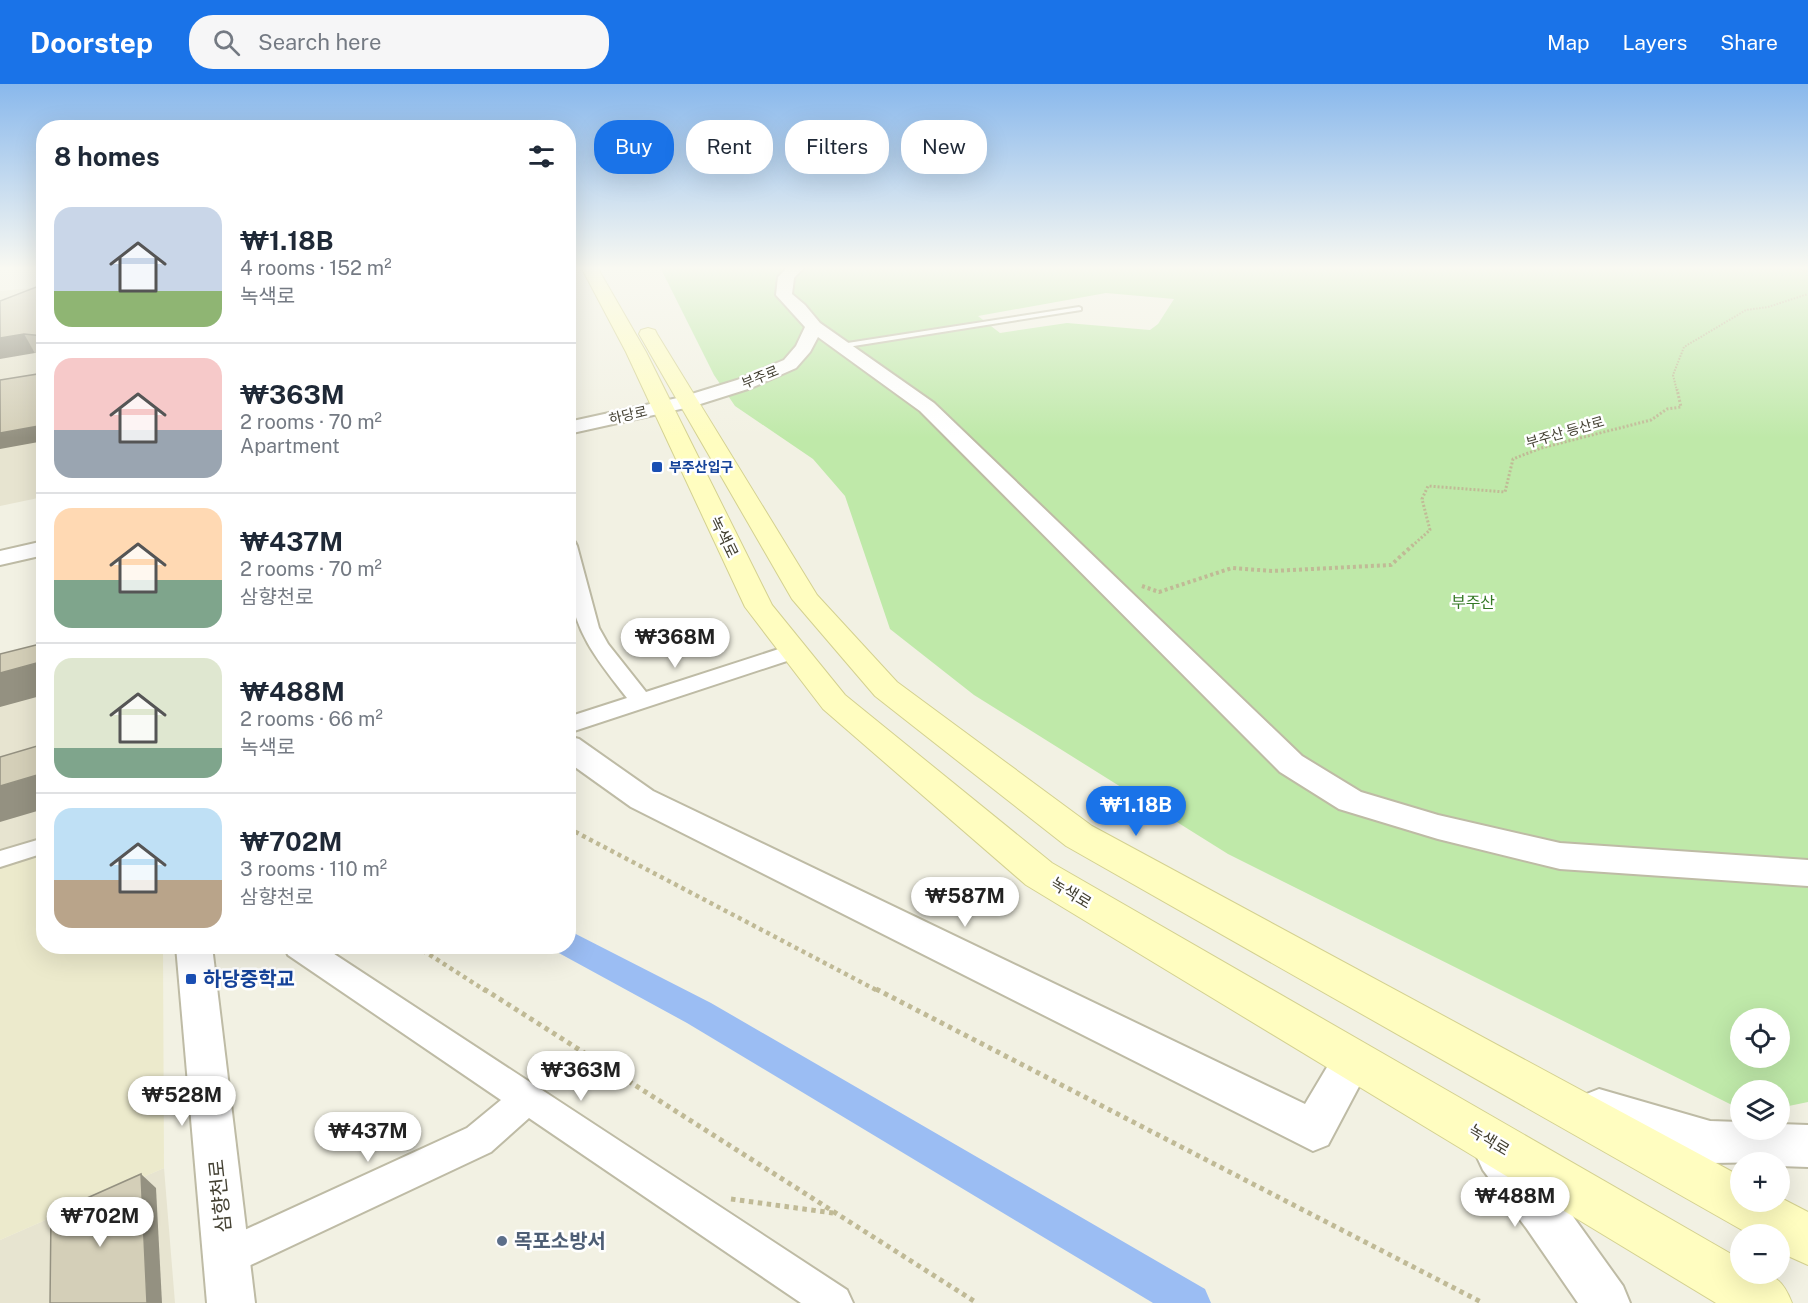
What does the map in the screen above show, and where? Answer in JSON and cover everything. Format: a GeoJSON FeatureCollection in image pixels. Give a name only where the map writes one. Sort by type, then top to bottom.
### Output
{"type":"FeatureCollection","features":[{"type":"Feature","properties":{"kind":"main road","name":"녹색로"},"geometry":{"type":"LineString","coordinates":[[620,324],[636,352],[674,404],[806,599],[886,689],[1079,836],[1808,1240]]}},
{"type":"Feature","properties":{"kind":"main road","name":"녹색로"},"geometry":{"type":"LineString","coordinates":[[637,324],[674,404],[759,608],[834,702],[1039,874],[1766,1303]]}},
{"type":"Feature","properties":{"kind":"street"},"geometry":{"type":"LineString","coordinates":[[812,324],[927,407],[1291,764],[1350,801],[1438,827],[1560,856],[1808,873]]}},
{"type":"Feature","properties":{"kind":"street","name":"부주로"},"geometry":{"type":"LineString","coordinates":[[674,404],[744,384],[790,364],[804,348],[814,327]]}},
{"type":"Feature","properties":{"kind":"street","name":"하당로"},"geometry":{"type":"LineString","coordinates":[[576,426],[674,404]]}},
{"type":"Feature","properties":{"kind":"street"},"geometry":{"type":"LineString","coordinates":[[0,558],[36,550]]}},
{"type":"Feature","properties":{"kind":"street"},"geometry":{"type":"LineString","coordinates":[[576,577],[589,628],[598,646],[641,701]]}},
{"type":"Feature","properties":{"kind":"street"},"geometry":{"type":"LineString","coordinates":[[576,722],[794,651]]}},
{"type":"Feature","properties":{"kind":"street"},"geometry":{"type":"LineString","coordinates":[[576,752],[642,799],[1312,1130],[1353,1059]]}},
{"type":"Feature","properties":{"kind":"street"},"geometry":{"type":"LineString","coordinates":[[0,859],[36,848]]}},
{"type":"Feature","properties":{"kind":"street","name":"삼향천로"},"geometry":{"type":"LineString","coordinates":[[195,954],[231,1303]]}},
{"type":"Feature","properties":{"kind":"street"},"geometry":{"type":"LineString","coordinates":[[310,954],[834,1303]]}},
{"type":"Feature","properties":{"kind":"street"},"geometry":{"type":"LineString","coordinates":[[1537,1090],[1710,1142],[1808,1146]]}},
{"type":"Feature","properties":{"kind":"street"},"geometry":{"type":"LineString","coordinates":[[227,1257],[479,1140],[528,1098]]}},
{"type":"Feature","properties":{"kind":"street"},"geometry":{"type":"LineString","coordinates":[[1484,1137],[1543,1213],[1600,1294]]}},
{"type":"Feature","properties":{"kind":"lane"},"geometry":{"type":"LineString","coordinates":[[841,346],[983,324]]}},
{"type":"Feature","properties":{"kind":"path","name":"부주산 등산로"},"geometry":{"type":"LineString","coordinates":[[1138,584],[1159,592],[1232,568],[1272,572],[1391,565],[1430,530],[1422,499],[1428,486],[1464,488],[1482,494],[1505,492],[1513,459],[1541,448],[1651,420],[1667,409],[1681,407],[1673,375],[1684,347],[1723,324]]}},
{"type":"Feature","properties":{"kind":"path"},"geometry":{"type":"LineString","coordinates":[[576,832],[1066,1089],[1483,1303]]}},
{"type":"Feature","properties":{"kind":"path"},"geometry":{"type":"LineString","coordinates":[[429,954],[977,1303]]}},
{"type":"Feature","properties":{"kind":"path"},"geometry":{"type":"LineString","coordinates":[[723,1198],[835,1213]]}},
{"type":"Feature","properties":{"kind":"shaded area"},"geometry":{"type":"Polygon","coordinates":[[[0,324],[36,324],[36,498],[0,506],[0,324]]]}},
{"type":"Feature","properties":{"kind":"shaded area"},"geometry":{"type":"Polygon","coordinates":[[[36,661],[36,839],[0,851],[0,670],[36,661]]]}},
{"type":"Feature","properties":{"kind":"shaded area"},"geometry":{"type":"Polygon","coordinates":[[[36,856],[36,954],[163,954],[164,1168],[0,1240],[0,868],[36,856]]]}},
{"type":"Feature","properties":{"kind":"shaded area"},"geometry":{"type":"Polygon","coordinates":[[[164,1168],[175,1303],[0,1303],[0,1240],[164,1168]]]}},
{"type":"Feature","properties":{"kind":"green space","name":"부주산"},"geometry":{"type":"Polygon","coordinates":[[[688,324],[988,324],[1000,333],[1061,324],[1150,330],[1158,324],[1808,324],[1808,1102],[1790,1106],[1790,1080],[1730,1080],[1730,1104],[1228,854],[974,695],[890,629],[845,496],[813,459],[735,406],[714,375],[688,324]]]}},
{"type":"Feature","properties":{"kind":"building"},"geometry":{"type":"Polygon","coordinates":[[[0,324],[36,324],[36,335],[24,334],[0,338],[0,324]]]}},
{"type":"Feature","properties":{"kind":"building"},"geometry":{"type":"Polygon","coordinates":[[[36,374],[36,426],[0,433],[0,380],[36,374]]]}},
{"type":"Feature","properties":{"kind":"building"},"geometry":{"type":"Polygon","coordinates":[[[36,645],[36,663],[0,673],[0,654],[36,645]]]}},
{"type":"Feature","properties":{"kind":"building"},"geometry":{"type":"Polygon","coordinates":[[[36,746],[36,775],[0,786],[0,757],[36,746]]]}},
{"type":"Feature","properties":{"kind":"building"},"geometry":{"type":"Polygon","coordinates":[[[141,1174],[147,1303],[50,1303],[51,1214],[141,1174]]]}},
{"type":"Feature","properties":{"kind":"waterway"},"geometry":{"type":"LineString","coordinates":[[576,947],[699,1013],[1191,1303]]}},
{"type":"Feature","properties":{"kind":"place","name":"부주산입구"},"geometry":{"type":"Point","coordinates":[657,467]}},
{"type":"Feature","properties":{"kind":"place","name":"하당중학교"},"geometry":{"type":"Point","coordinates":[191,979]}},
{"type":"Feature","properties":{"kind":"place","name":"목포소방서"},"geometry":{"type":"Point","coordinates":[502,1241]}}]}
